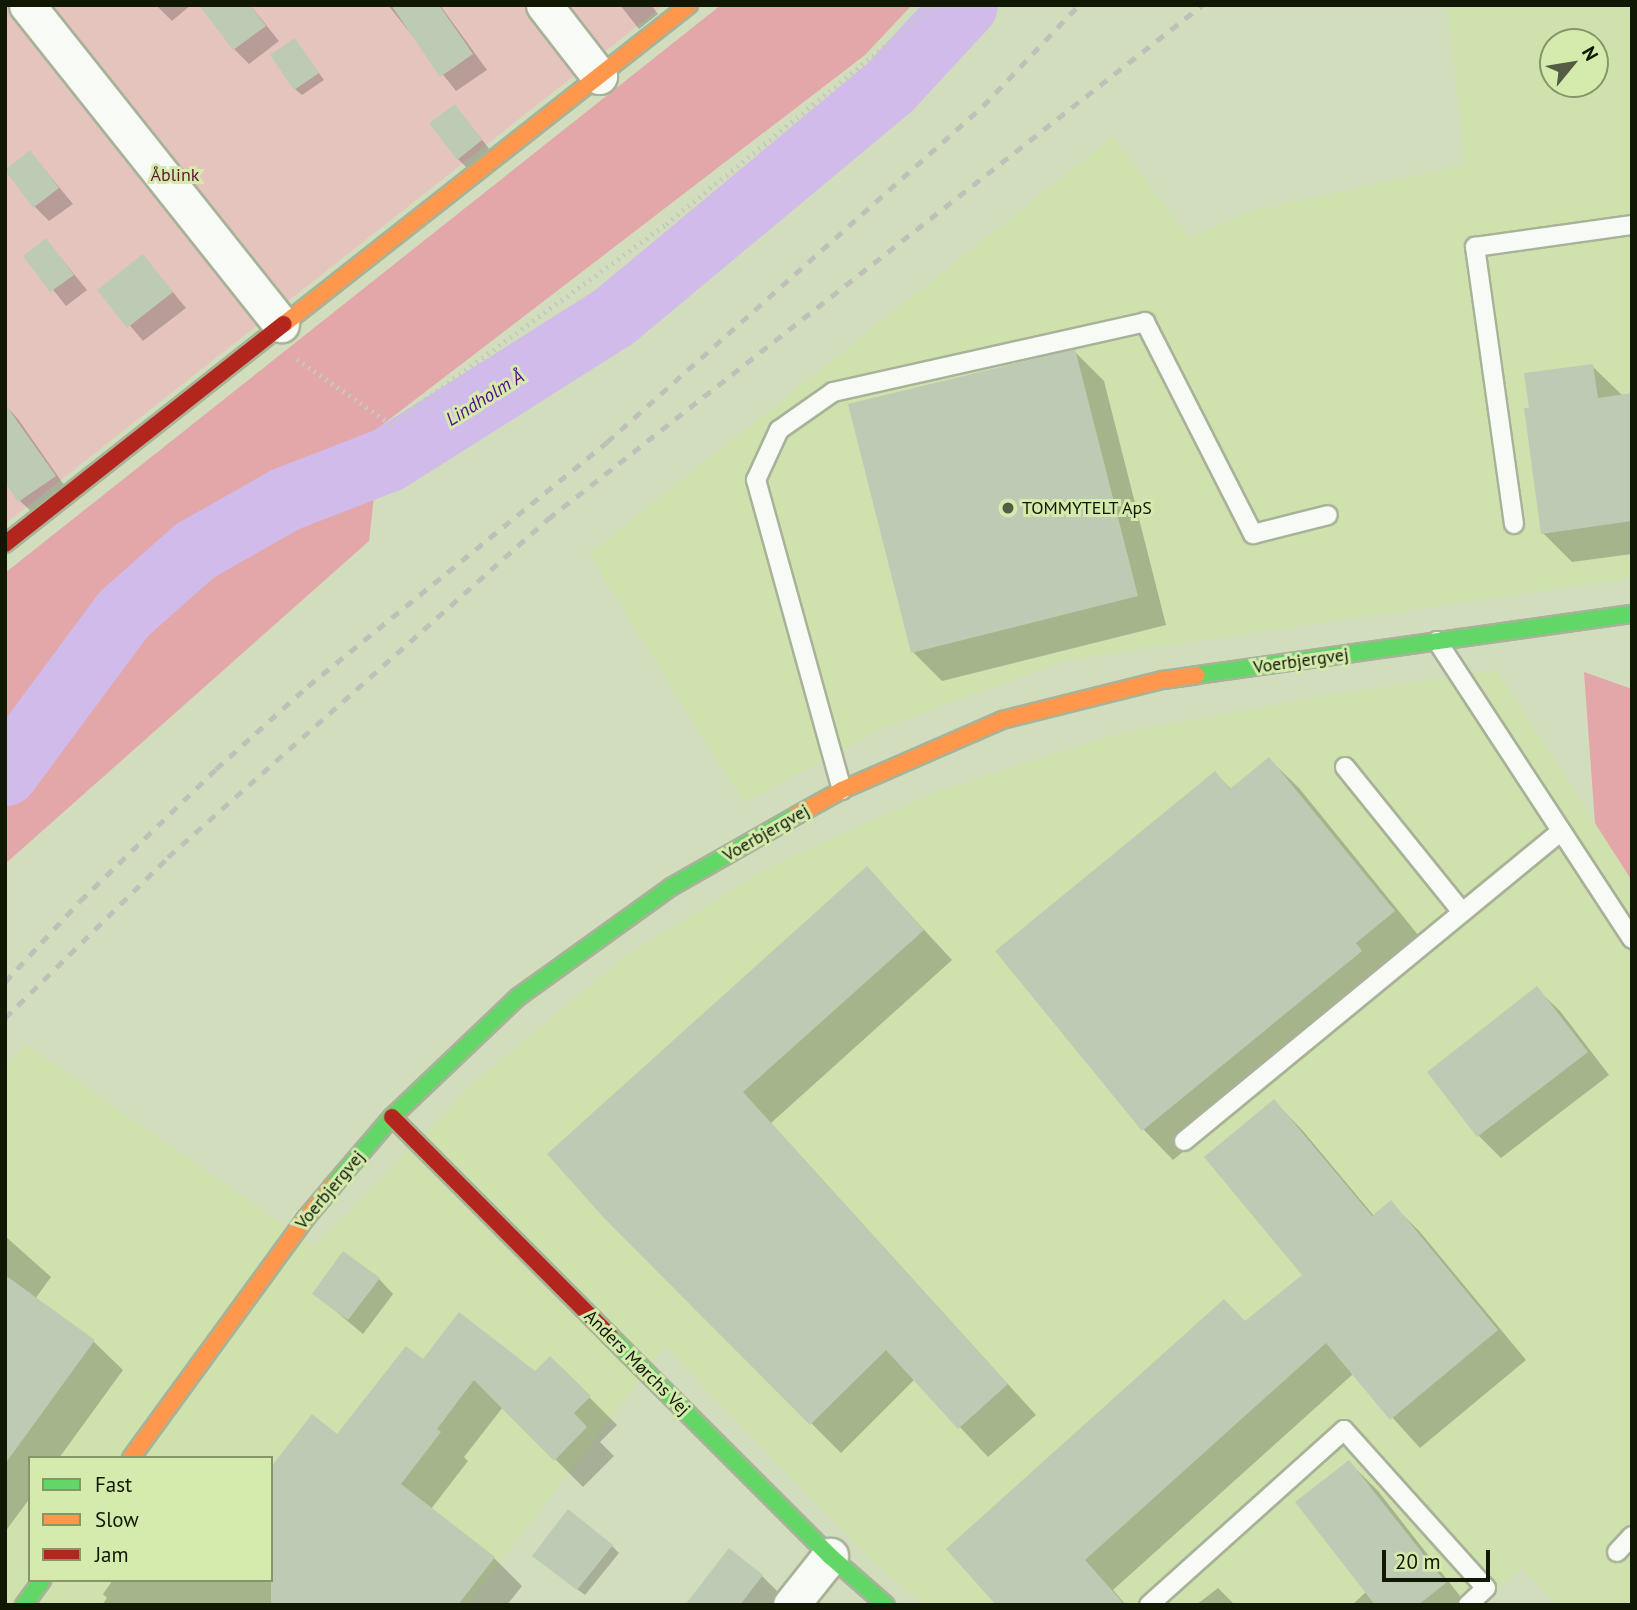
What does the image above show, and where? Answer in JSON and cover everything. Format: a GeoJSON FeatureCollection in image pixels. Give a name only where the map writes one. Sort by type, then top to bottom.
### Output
{"type":"FeatureCollection","features":[{"type":"Feature","properties":{"kind":"street"},"geometry":{"type":"LineString","coordinates":[[27,5],[273,331]]}},
{"type":"Feature","properties":{"kind":"street"},"geometry":{"type":"LineString","coordinates":[[544,5],[599,76]]}},
{"type":"Feature","properties":{"kind":"street"},"geometry":{"type":"LineString","coordinates":[[5,544],[689,5]]}},
{"type":"Feature","properties":{"kind":"street","name":"Voerbjergvej"},"geometry":{"type":"LineString","coordinates":[[132,1456],[305,1219],[392,1117],[518,997],[671,887],[842,790],[1015,717],[1163,680],[1632,614]]}},
{"type":"Feature","properties":{"kind":"street","name":"Anders Mørchs Vej"},"geometry":{"type":"LineString","coordinates":[[392,1117],[830,1556],[886,1605]]}},
{"type":"Feature","properties":{"kind":"street"},"geometry":{"type":"LineString","coordinates":[[791,1605],[830,1556]]}},
{"type":"Feature","properties":{"kind":"street"},"geometry":{"type":"LineString","coordinates":[[24,1605],[41,1582]]}},
{"type":"Feature","properties":{"kind":"lane"},"geometry":{"type":"LineString","coordinates":[[1514,524],[1475,247],[1632,225]]}},
{"type":"Feature","properties":{"kind":"lane"},"geometry":{"type":"LineString","coordinates":[[842,790],[756,480],[779,430],[832,393],[1145,323],[1253,534],[1328,516]]}},
{"type":"Feature","properties":{"kind":"lane"},"geometry":{"type":"LineString","coordinates":[[1437,642],[1632,939]]}},
{"type":"Feature","properties":{"kind":"lane"},"geometry":{"type":"LineString","coordinates":[[1345,767],[1462,912]]}},
{"type":"Feature","properties":{"kind":"lane"},"geometry":{"type":"LineString","coordinates":[[1184,1141],[1561,831]]}},
{"type":"Feature","properties":{"kind":"lane"},"geometry":{"type":"LineString","coordinates":[[1149,1605],[1344,1430],[1486,1588],[1468,1605]]}},
{"type":"Feature","properties":{"kind":"lane"},"geometry":{"type":"LineString","coordinates":[[1617,1552],[1632,1536]]}},
{"type":"Feature","properties":{"kind":"path"},"geometry":{"type":"LineString","coordinates":[[273,331],[391,424],[666,224],[935,5]]}},
{"type":"Feature","properties":{"kind":"shaded area"},"geometry":{"type":"Polygon","coordinates":[[[721,5],[912,5],[865,55],[382,425],[369,541],[5,864],[5,573],[721,5]]]}},
{"type":"Feature","properties":{"kind":"shaded area"},"geometry":{"type":"Polygon","coordinates":[[[1447,5],[1632,5],[1632,578],[1067,660],[882,728],[744,803],[589,554],[1113,137],[1190,238],[1251,211],[1465,165],[1447,5]]]}},
{"type":"Feature","properties":{"kind":"shaded area"},"geometry":{"type":"Polygon","coordinates":[[[1497,670],[1632,881],[1632,1605],[1557,1605],[1522,1567],[1482,1605],[924,1605],[866,1555],[665,1347],[467,1605],[5,1605],[5,1067],[26,1045],[315,1247],[471,1085],[627,955],[773,865],[934,793],[1117,734],[1316,697],[1497,670]]]}},
{"type":"Feature","properties":{"kind":"shaded area"},"geometry":{"type":"Polygon","coordinates":[[[1584,672],[1632,689],[1632,881],[1595,823],[1584,672]]]}},
{"type":"Feature","properties":{"kind":"green space","name":"Åblink"},"geometry":{"type":"Polygon","coordinates":[[[5,5],[664,5],[5,524],[5,5]]]}},
{"type":"Feature","properties":{"kind":"building"},"geometry":{"type":"Polygon","coordinates":[[[199,5],[250,5],[266,26],[233,50],[199,5]]]}},
{"type":"Feature","properties":{"kind":"building"},"geometry":{"type":"Polygon","coordinates":[[[391,5],[439,5],[473,54],[440,77],[391,5]]]}},
{"type":"Feature","properties":{"kind":"building"},"geometry":{"type":"Polygon","coordinates":[[[295,38],[319,73],[294,90],[270,55],[295,38]]]}},
{"type":"Feature","properties":{"kind":"building"},"geometry":{"type":"Polygon","coordinates":[[[455,104],[482,140],[457,160],[429,123],[455,104]]]}},
{"type":"Feature","properties":{"kind":"building"},"geometry":{"type":"Polygon","coordinates":[[[30,150],[59,188],[33,208],[5,170],[30,150]]]}},
{"type":"Feature","properties":{"kind":"building"},"geometry":{"type":"Polygon","coordinates":[[[46,238],[74,275],[50,292],[23,256],[46,238]]]}},
{"type":"Feature","properties":{"kind":"building"},"geometry":{"type":"Polygon","coordinates":[[[143,254],[173,292],[127,328],[97,290],[143,254]]]}},
{"type":"Feature","properties":{"kind":"building"},"geometry":{"type":"Polygon","coordinates":[[[1075,349],[1138,596],[911,653],[848,404],[1075,349]]]}},
{"type":"Feature","properties":{"kind":"building"},"geometry":{"type":"Polygon","coordinates":[[[1593,364],[1598,398],[1632,393],[1632,521],[1541,534],[1524,408],[1529,408],[1524,373],[1593,364]]]}},
{"type":"Feature","properties":{"kind":"building"},"geometry":{"type":"Polygon","coordinates":[[[5,404],[56,476],[18,502],[5,482],[5,404]]]}},
{"type":"Feature","properties":{"kind":"building"},"geometry":{"type":"Polygon","coordinates":[[[1269,757],[1395,911],[1356,943],[1362,951],[1142,1131],[995,951],[1215,771],[1230,789],[1269,757]]]}},
{"type":"Feature","properties":{"kind":"building"},"geometry":{"type":"Polygon","coordinates":[[[867,866],[924,930],[743,1092],[1008,1384],[958,1429],[886,1350],[810,1425],[604,1218],[547,1154],[867,866]]]}},
{"type":"Feature","properties":{"kind":"building"},"geometry":{"type":"Polygon","coordinates":[[[1537,986],[1588,1052],[1477,1137],[1427,1072],[1537,986]]]}},
{"type":"Feature","properties":{"kind":"building"},"geometry":{"type":"Polygon","coordinates":[[[1274,1099],[1372,1216],[1391,1200],[1498,1330],[1390,1420],[1326,1343],[1085,1560],[1125,1605],[996,1605],[946,1549],[1224,1299],[1245,1321],[1302,1275],[1204,1157],[1274,1099]]]}},
{"type":"Feature","properties":{"kind":"building"},"geometry":{"type":"Polygon","coordinates":[[[343,1251],[380,1278],[348,1320],[312,1294],[343,1251]]]}},
{"type":"Feature","properties":{"kind":"building"},"geometry":{"type":"Polygon","coordinates":[[[5,1275],[95,1340],[5,1464],[5,1275]]]}},
{"type":"Feature","properties":{"kind":"building"},"geometry":{"type":"Polygon","coordinates":[[[459,1312],[535,1371],[550,1356],[591,1396],[574,1413],[587,1427],[554,1461],[474,1380],[437,1429],[441,1432],[401,1484],[495,1557],[458,1605],[271,1605],[273,1464],[312,1414],[337,1434],[406,1346],[423,1359],[459,1312]]]}},
{"type":"Feature","properties":{"kind":"building"},"geometry":{"type":"Polygon","coordinates":[[[1349,1460],[1446,1583],[1418,1605],[1375,1605],[1295,1502],[1349,1460]]]}},
{"type":"Feature","properties":{"kind":"building"},"geometry":{"type":"Polygon","coordinates":[[[568,1509],[613,1545],[577,1590],[532,1556],[568,1509]]]}},
{"type":"Feature","properties":{"kind":"building"},"geometry":{"type":"Polygon","coordinates":[[[729,1548],[763,1575],[740,1605],[685,1605],[729,1548]]]}},
{"type":"Feature","properties":{"kind":"waterway","name":"Lindholm Å"},"geometry":{"type":"LineString","coordinates":[[5,773],[124,613],[195,550],[285,499],[388,459],[614,316],[890,86],[965,5]]}},
{"type":"Feature","properties":{"kind":"railway"},"geometry":{"type":"LineString","coordinates":[[5,982],[80,901],[216,769],[308,686],[607,442],[983,106],[1079,5]]}},
{"type":"Feature","properties":{"kind":"railway"},"geometry":{"type":"LineString","coordinates":[[5,1018],[168,857],[548,519],[1202,5]]}},
{"type":"Feature","properties":{"kind":"traffic: fast"},"geometry":{"type":"LineString","coordinates":[[1197,675],[1632,614]]}},
{"type":"Feature","properties":{"kind":"traffic: fast"},"geometry":{"type":"LineString","coordinates":[[332,1187],[392,1117],[518,997],[671,887],[797,815]]}},
{"type":"Feature","properties":{"kind":"traffic: fast"},"geometry":{"type":"LineString","coordinates":[[609,1335],[830,1556],[886,1605]]}},
{"type":"Feature","properties":{"kind":"traffic: fast"},"geometry":{"type":"LineString","coordinates":[[24,1605],[41,1582]]}},
{"type":"Feature","properties":{"kind":"traffic: slow"},"geometry":{"type":"LineString","coordinates":[[284,324],[689,5]]}},
{"type":"Feature","properties":{"kind":"traffic: slow"},"geometry":{"type":"LineString","coordinates":[[797,815],[842,790],[1002,720],[1163,680],[1197,675]]}},
{"type":"Feature","properties":{"kind":"traffic: slow"},"geometry":{"type":"LineString","coordinates":[[132,1456],[305,1219],[332,1187]]}},
{"type":"Feature","properties":{"kind":"traffic: jam"},"geometry":{"type":"LineString","coordinates":[[5,544],[284,324]]}},
{"type":"Feature","properties":{"kind":"traffic: jam"},"geometry":{"type":"LineString","coordinates":[[392,1117],[609,1335]]}},
{"type":"Feature","properties":{"kind":"place","name":"TOMMYTELT ApS"},"geometry":{"type":"Point","coordinates":[1008,508]}}]}
